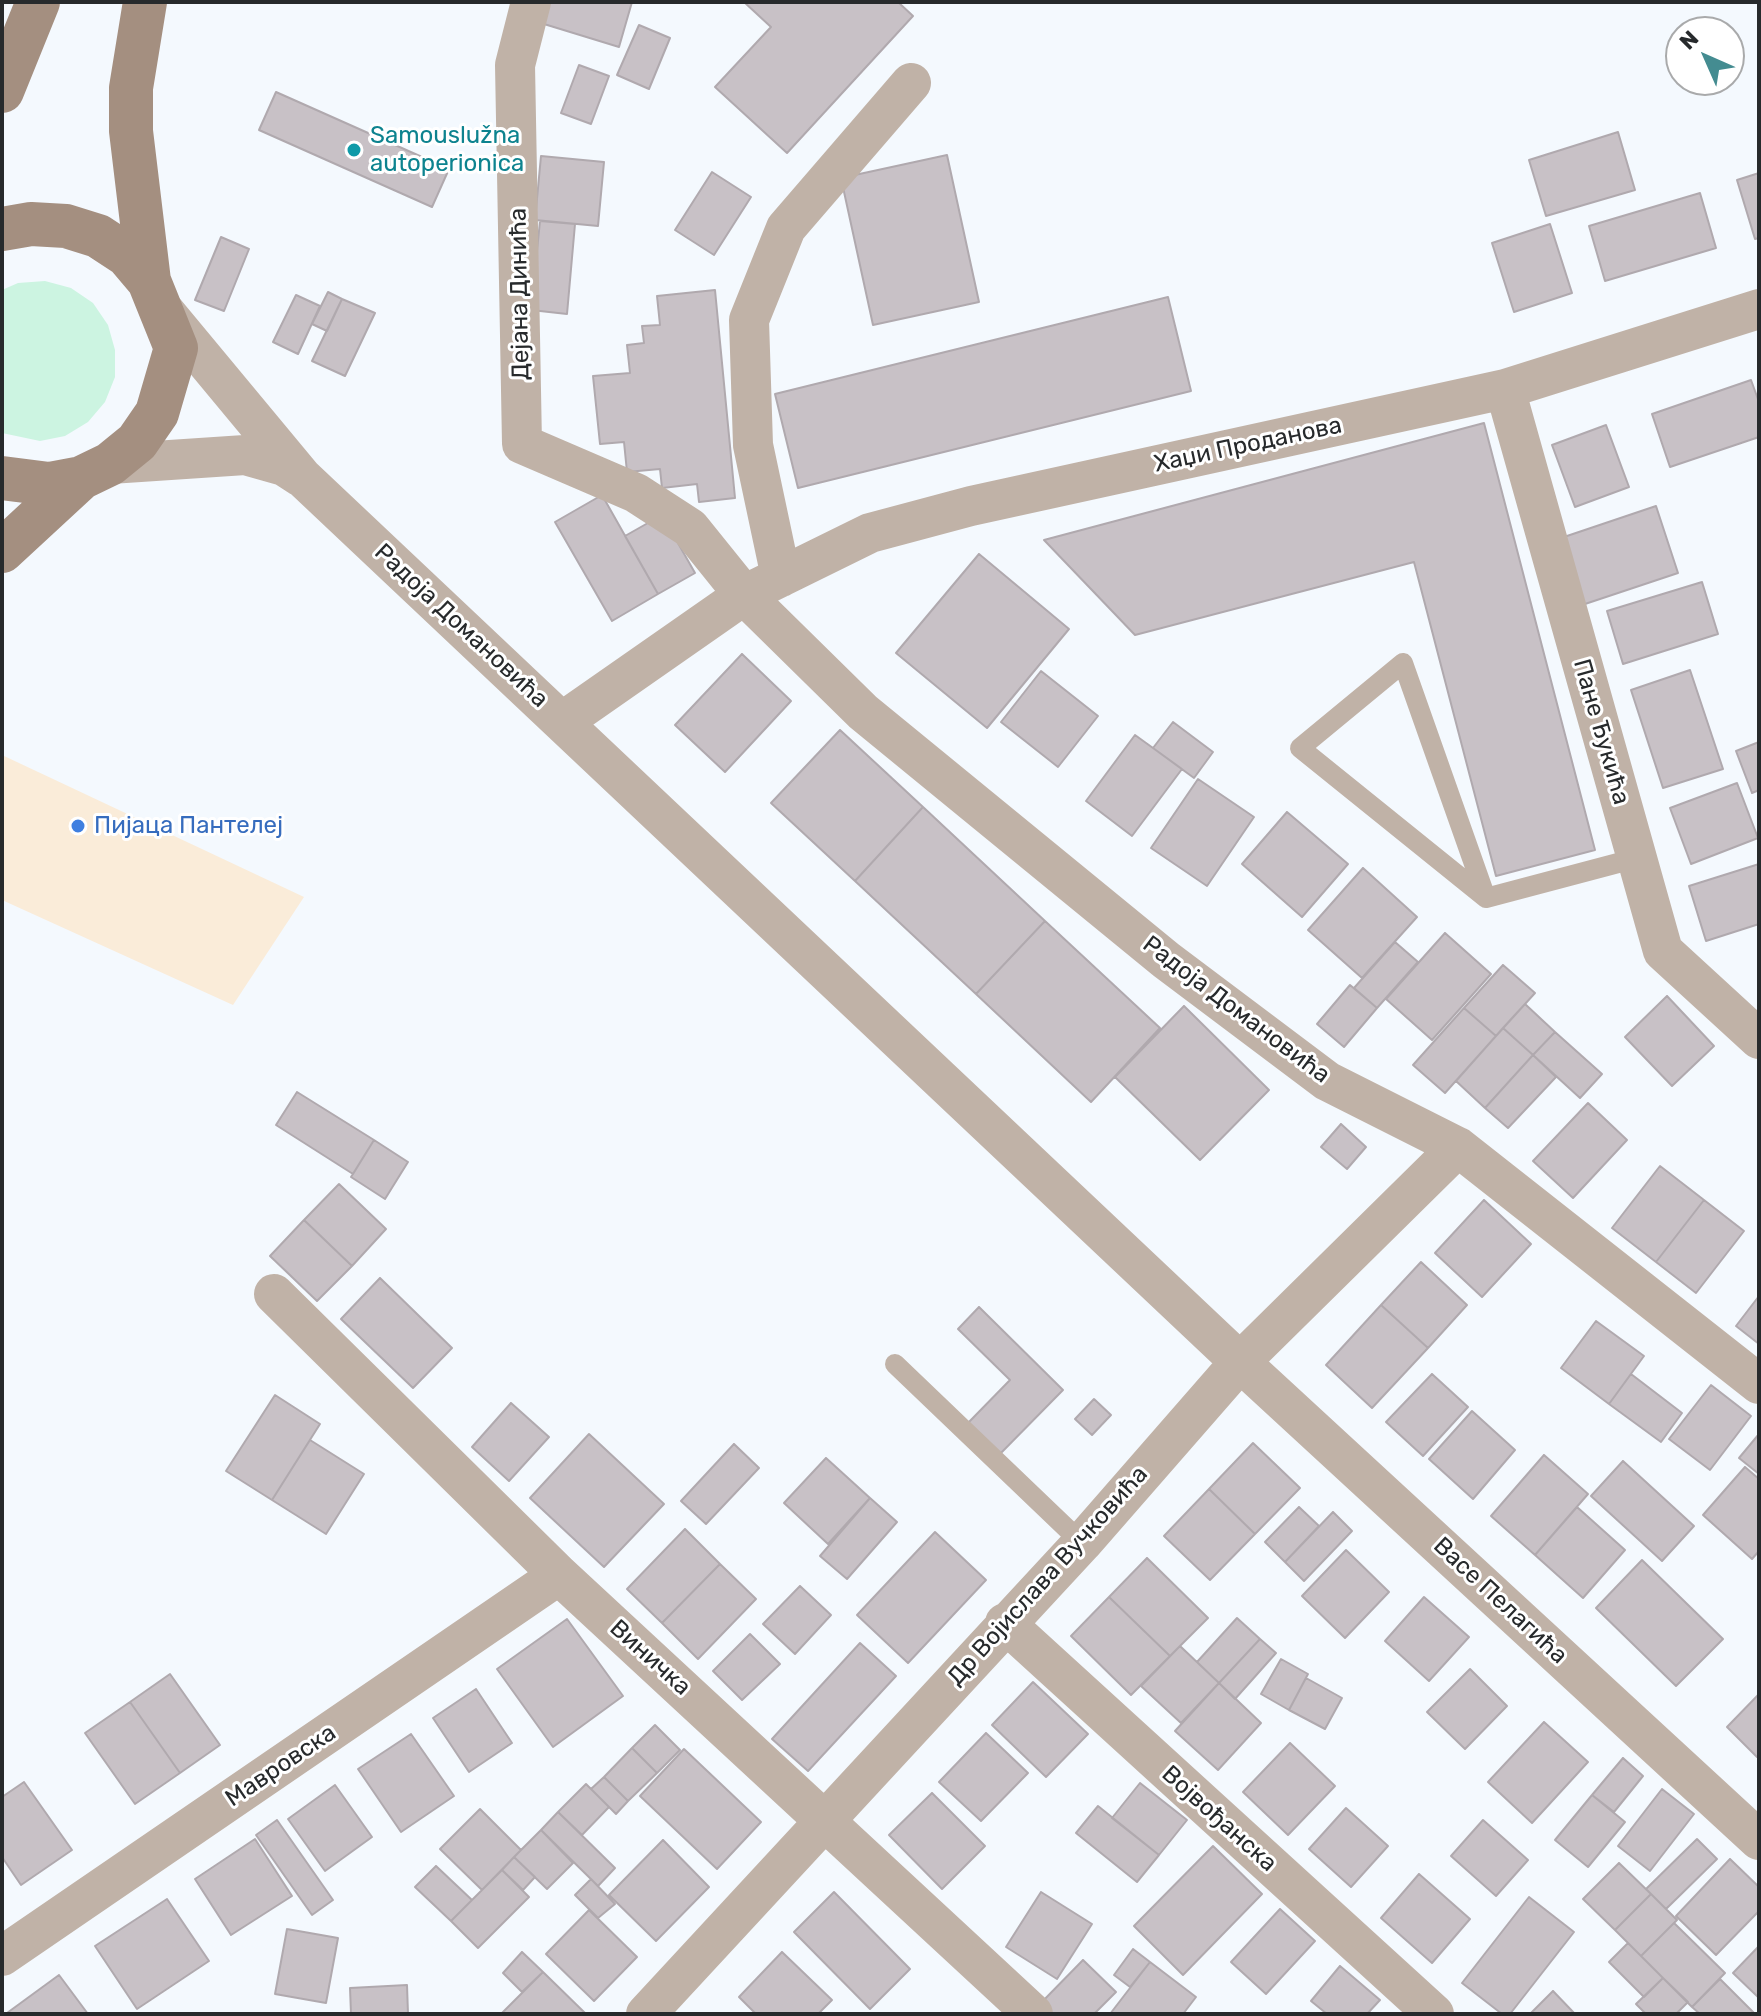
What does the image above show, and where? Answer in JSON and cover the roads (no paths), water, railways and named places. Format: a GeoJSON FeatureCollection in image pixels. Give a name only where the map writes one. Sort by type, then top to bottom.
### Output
{"type":"FeatureCollection","features":[{"type":"Feature","properties":{"kind":"main road"},"geometry":{"type":"LineString","coordinates":[[2,551],[95,471],[137,442],[157,413],[176,348],[157,297],[131,131],[131,88],[145,2]]}},
{"type":"Feature","properties":{"kind":"main road"},"geometry":{"type":"LineString","coordinates":[[2,58],[37,5]]}},
{"type":"Feature","properties":{"kind":"main road"},"geometry":{"type":"LineString","coordinates":[[2,91],[37,5]]}},
{"type":"Feature","properties":{"kind":"main road"},"geometry":{"type":"LineString","coordinates":[[2,229],[31,224],[66,226],[98,236],[127,255],[157,297]]}},
{"type":"Feature","properties":{"kind":"main road"},"geometry":{"type":"LineString","coordinates":[[2,478],[49,484],[95,471]]}},
{"type":"Feature","properties":{"kind":"street","name":"Дејана Динића"},"geometry":{"type":"LineString","coordinates":[[522,444],[515,65],[531,2]]}},
{"type":"Feature","properties":{"kind":"street"},"geometry":{"type":"LineString","coordinates":[[781,577],[753,445],[749,320],[786,228],[911,83]]}},
{"type":"Feature","properties":{"kind":"street","name":"Радоја Домановића"},"geometry":{"type":"LineString","coordinates":[[157,297],[302,477],[562,722],[744,595]]}},
{"type":"Feature","properties":{"kind":"street","name":"Хаџи Проданова"},"geometry":{"type":"LineString","coordinates":[[744,595],[870,533],[971,506],[1505,389],[1759,309]]}},
{"type":"Feature","properties":{"kind":"street","name":"Пане Ђукића"},"geometry":{"type":"LineString","coordinates":[[1505,389],[1663,951],[1759,1039]]}},
{"type":"Feature","properties":{"kind":"street","name":"Радоја Домановића"},"geometry":{"type":"LineString","coordinates":[[522,444],[636,493],[690,528],[744,595],[863,712],[1166,960],[1327,1081],[1458,1147],[1759,1384]]}},
{"type":"Feature","properties":{"kind":"street","name":"Радоја Домановића"},"geometry":{"type":"LineString","coordinates":[[95,471],[245,455],[284,466],[302,477]]}},
{"type":"Feature","properties":{"kind":"street","name":"Васе Пелагића"},"geometry":{"type":"LineString","coordinates":[[562,722],[1240,1362],[1759,1840]]}},
{"type":"Feature","properties":{"kind":"street","name":"Др Војислава Вучковића"},"geometry":{"type":"LineString","coordinates":[[646,2014],[1082,1543],[1240,1362],[1458,1147]]}},
{"type":"Feature","properties":{"kind":"street","name":"Виничка"},"geometry":{"type":"LineString","coordinates":[[274,1294],[559,1575],[826,1819],[1033,2014]]}},
{"type":"Feature","properties":{"kind":"street","name":"Мавровска"},"geometry":{"type":"LineString","coordinates":[[2,1956],[559,1575]]}},
{"type":"Feature","properties":{"kind":"street","name":"Војвођанска"},"geometry":{"type":"LineString","coordinates":[[1005,1623],[1434,2014]]}},
{"type":"Feature","properties":{"kind":"lane"},"geometry":{"type":"LineString","coordinates":[[1403,663],[1423,722],[1486,898],[1300,748],[1403,663]]}},
{"type":"Feature","properties":{"kind":"lane"},"geometry":{"type":"LineString","coordinates":[[1486,898],[1637,858]]}},
{"type":"Feature","properties":{"kind":"lane"},"geometry":{"type":"LineString","coordinates":[[895,1364],[1082,1543]]}},
{"type":"Feature","properties":{"kind":"place","name":"Samouslužna autoperionica"},"geometry":{"type":"Point","coordinates":[354,150]}},
{"type":"Feature","properties":{"kind":"place","name":"Пијаца Пантелеј"},"geometry":{"type":"Point","coordinates":[78,826]}}]}
